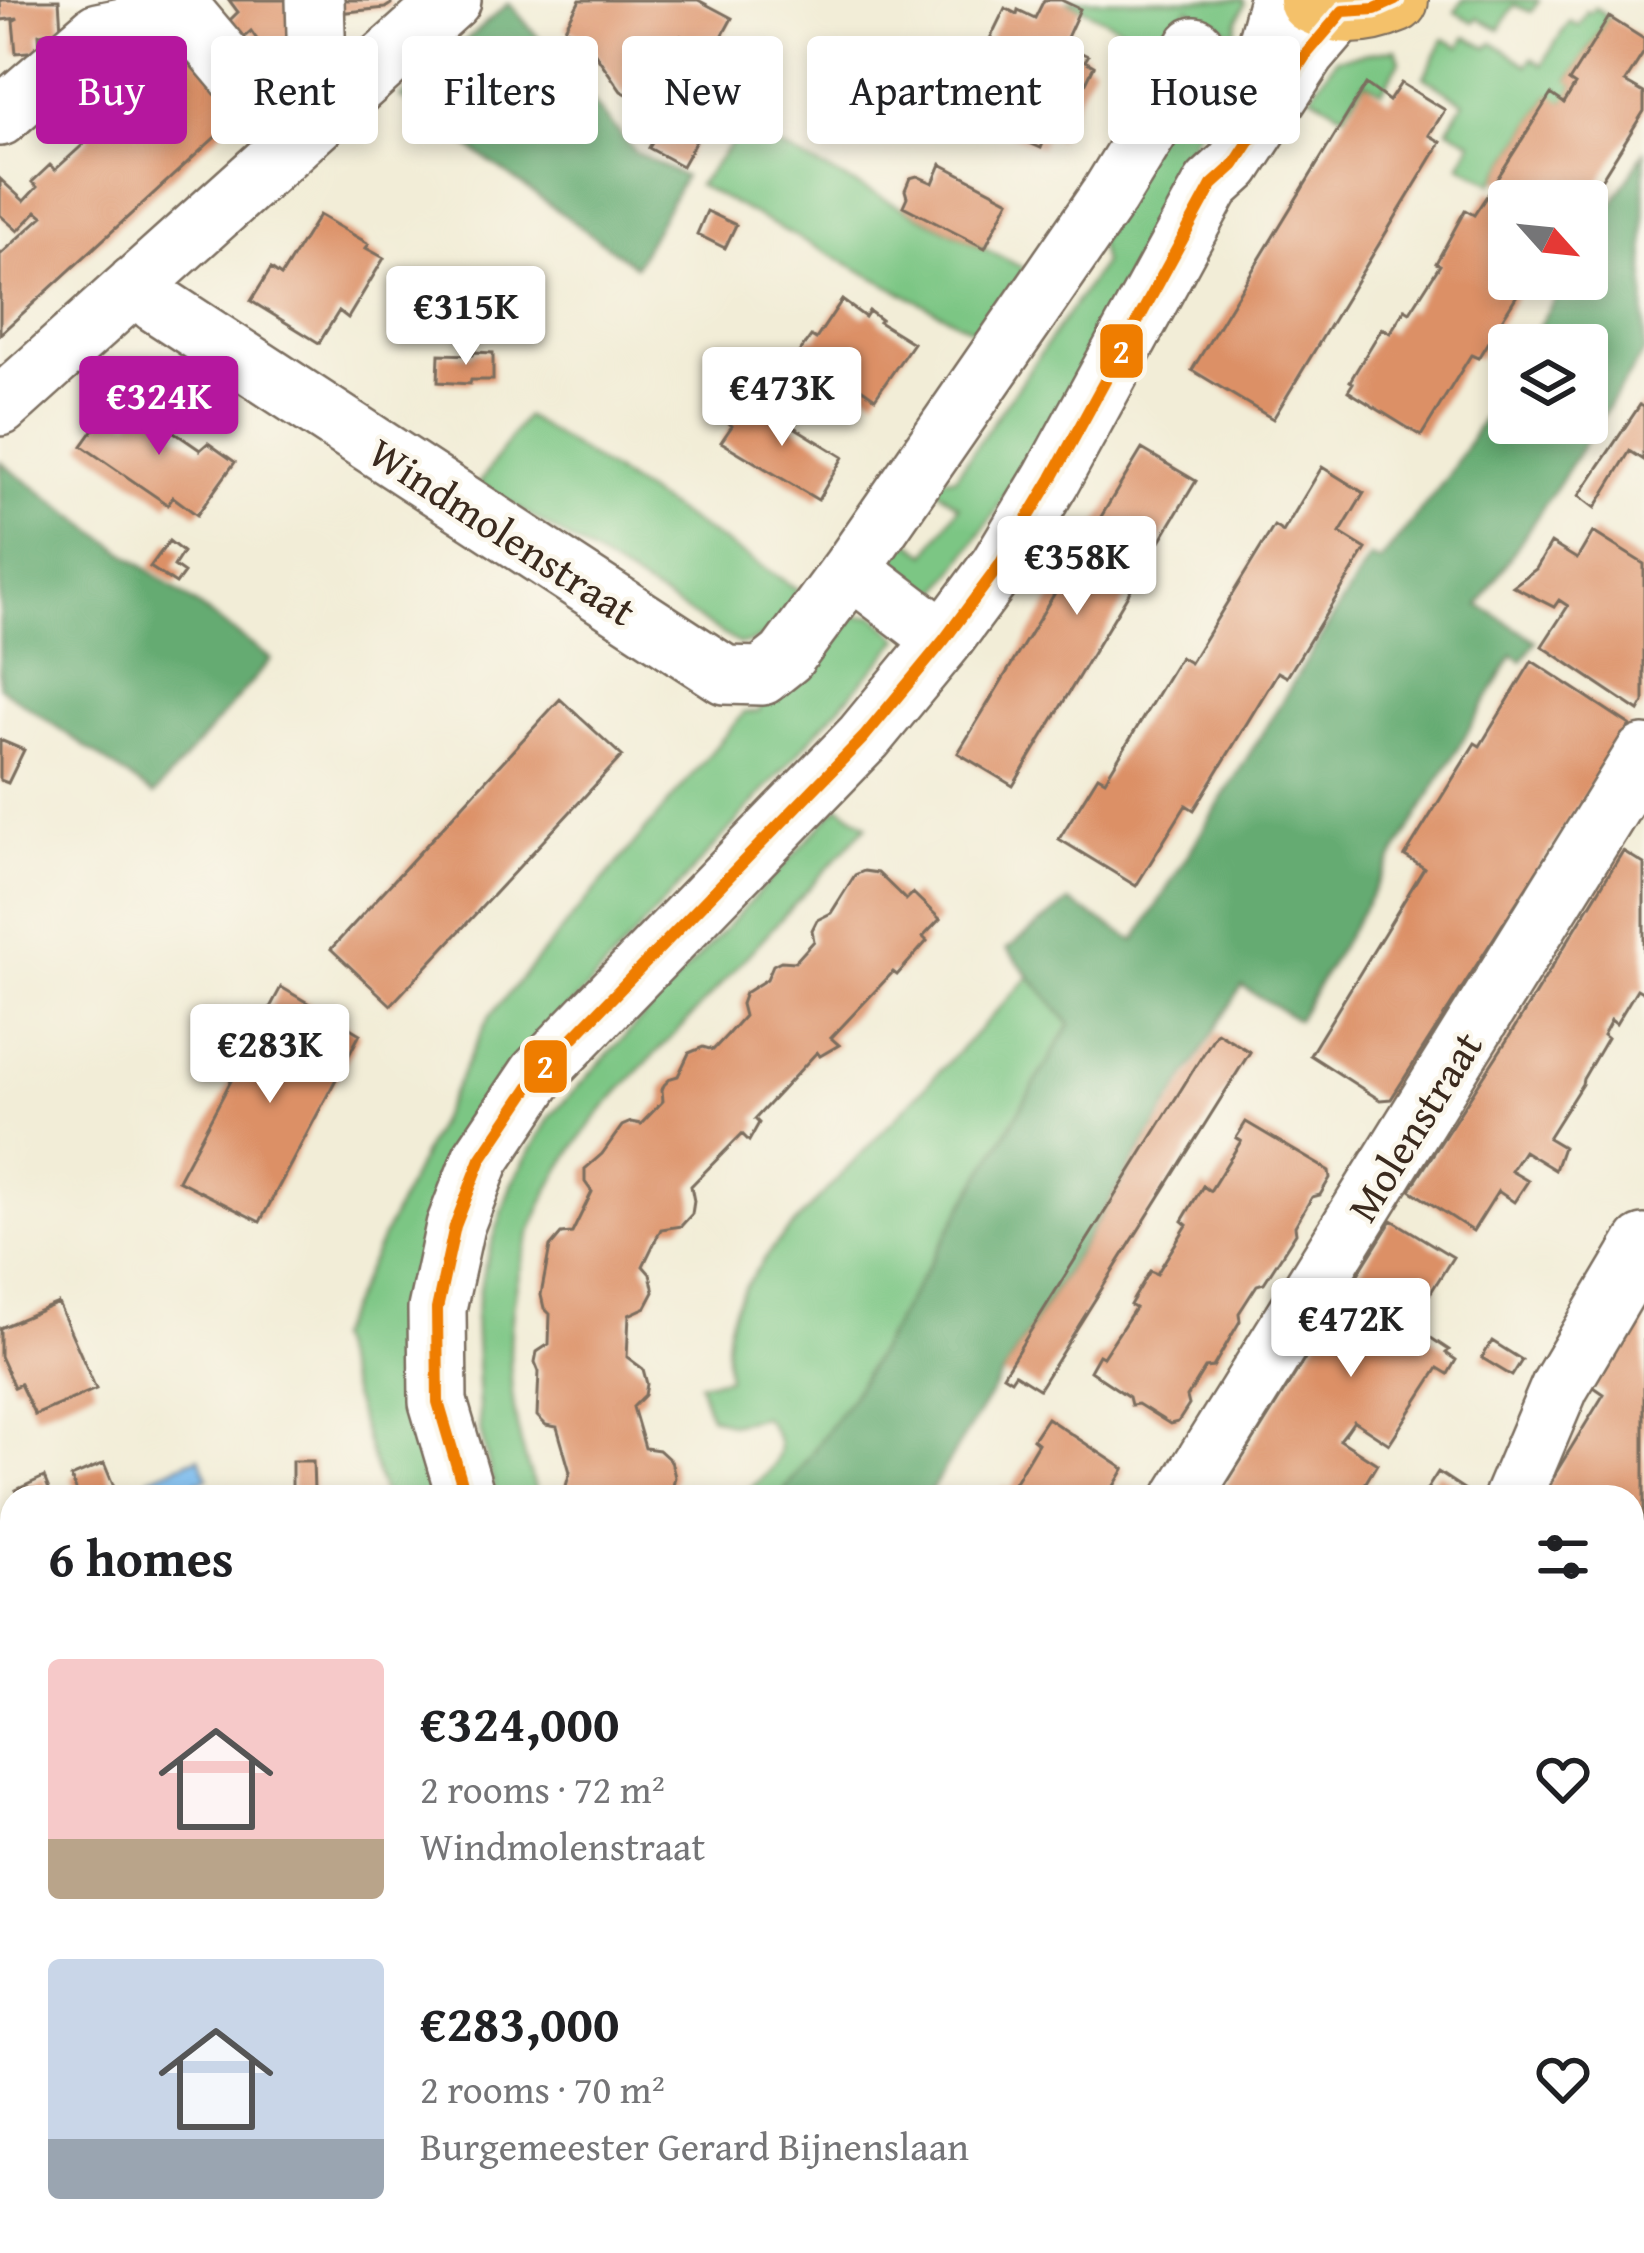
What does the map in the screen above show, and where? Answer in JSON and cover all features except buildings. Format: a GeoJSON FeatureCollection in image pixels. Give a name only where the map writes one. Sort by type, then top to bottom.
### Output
{"type":"FeatureCollection","features":[{"type":"Feature","properties":{"kind":"street"},"geometry":{"type":"LineString","coordinates":[[315,0],[316,36]]}},
{"type":"Feature","properties":{"kind":"street"},"geometry":{"type":"LineString","coordinates":[[378,67],[452,0]]}},
{"type":"Feature","properties":{"kind":"street"},"geometry":{"type":"LineString","coordinates":[[1212,185],[1218,144],[1263,55],[1278,0]]}},
{"type":"Feature","properties":{"kind":"street"},"geometry":{"type":"LineString","coordinates":[[462,1485],[438,1402],[437,1309],[455,1226],[482,1160],[538,1074],[864,737],[944,640],[999,566],[1052,478],[1212,185],[1234,165],[1307,53],[1350,4]]}},
{"type":"Feature","properties":{"kind":"street"},"geometry":{"type":"LineString","coordinates":[[0,117],[98,32],[186,14],[211,44]]}},
{"type":"Feature","properties":{"kind":"street"},"geometry":{"type":"LineString","coordinates":[[0,407],[292,144]]}},
{"type":"Feature","properties":{"kind":"street","name":"Windmolenstraat"},"geometry":{"type":"LineString","coordinates":[[136,284],[157,304],[725,675],[762,676],[786,657],[851,568],[1141,144]]}},
{"type":"Feature","properties":{"kind":"street"},"geometry":{"type":"LineString","coordinates":[[851,568],[944,640]]}},
{"type":"Feature","properties":{"kind":"street","name":"Molenstraat"},"geometry":{"type":"LineString","coordinates":[[1190,1485],[1644,754]]}},
{"type":"Feature","properties":{"kind":"street"},"geometry":{"type":"LineString","coordinates":[[1518,1485],[1561,1386],[1644,1244]]}},
{"type":"Feature","properties":{"kind":"green space"},"geometry":{"type":"Polygon","coordinates":[[[1066,0],[1243,0],[1245,4],[1235,34],[1188,8],[1171,36],[1137,36],[1066,0]]]}},
{"type":"Feature","properties":{"kind":"green space"},"geometry":{"type":"Polygon","coordinates":[[[1463,0],[1539,1],[1531,12],[1514,5],[1500,29],[1455,12],[1463,0]]]}},
{"type":"Feature","properties":{"kind":"green space"},"geometry":{"type":"Polygon","coordinates":[[[509,3],[537,36],[471,36],[509,3]]]}},
{"type":"Feature","properties":{"kind":"green space"},"geometry":{"type":"Polygon","coordinates":[[[1594,7],[1609,17],[1569,80],[1575,85],[1564,103],[1550,95],[1495,180],[1460,165],[1472,142],[1448,129],[1464,102],[1424,77],[1444,39],[1460,47],[1466,37],[1488,48],[1493,42],[1527,65],[1532,58],[1542,65],[1569,21],[1578,26],[1587,11],[1594,7]]]}},
{"type":"Feature","properties":{"kind":"green space"},"geometry":{"type":"Polygon","coordinates":[[[1396,49],[1400,61],[1382,91],[1365,82],[1344,114],[1311,95],[1337,58],[1396,49]]]}},
{"type":"Feature","properties":{"kind":"green space"},"geometry":{"type":"Polygon","coordinates":[[[598,108],[622,137],[622,144],[684,177],[635,266],[465,144],[598,144],[598,108]]]}},
{"type":"Feature","properties":{"kind":"green space"},"geometry":{"type":"Polygon","coordinates":[[[732,144],[774,144],[1027,270],[977,332],[698,185],[732,144]]]}},
{"type":"Feature","properties":{"kind":"green space"},"geometry":{"type":"Polygon","coordinates":[[[1141,144],[1191,144],[1084,366],[997,509],[934,600],[892,570],[886,552],[897,533],[927,554],[959,506],[931,485],[935,478],[955,477],[1103,263],[1098,242],[1141,144]]]}},
{"type":"Feature","properties":{"kind":"green space"},"geometry":{"type":"Polygon","coordinates":[[[1644,152],[1644,352],[1608,407],[1608,324],[1540,324],[1554,300],[1608,300],[1608,211],[1644,152]]]}},
{"type":"Feature","properties":{"kind":"green space"},"geometry":{"type":"Polygon","coordinates":[[[1488,410],[1488,444],[1584,444],[1479,605],[1536,641],[1522,661],[1513,655],[1297,1020],[1242,986],[934,1485],[789,1485],[852,1396],[1070,1024],[1007,949],[1069,902],[1135,941],[1370,557],[1380,562],[1448,476],[1488,410]]]}},
{"type":"Feature","properties":{"kind":"green space"},"geometry":{"type":"Polygon","coordinates":[[[525,416],[800,591],[776,626],[760,639],[739,644],[479,484],[525,416]]]}},
{"type":"Feature","properties":{"kind":"green space"},"geometry":{"type":"Polygon","coordinates":[[[0,462],[271,659],[154,795],[0,687],[0,462]]]}},
{"type":"Feature","properties":{"kind":"green space"},"geometry":{"type":"Polygon","coordinates":[[[854,616],[875,616],[900,639],[505,1080],[450,1173],[439,1485],[380,1485],[334,1338],[489,1017],[744,713],[759,711],[767,692],[810,656],[821,660],[854,616]]]}},
{"type":"Feature","properties":{"kind":"green space"},"geometry":{"type":"Polygon","coordinates":[[[839,806],[867,825],[624,1086],[561,1168],[539,1212],[513,1305],[513,1402],[535,1485],[493,1485],[480,1429],[475,1317],[483,1272],[511,1185],[550,1117],[839,806]]]}},
{"type":"Feature","properties":{"kind":"green space"},"geometry":{"type":"Polygon","coordinates":[[[1030,976],[1070,1024],[852,1396],[789,1485],[753,1485],[775,1462],[778,1441],[773,1430],[763,1417],[730,1424],[710,1416],[699,1383],[728,1378],[730,1321],[743,1291],[776,1244],[1030,976]]]}},
{"type":"Feature","properties":{"kind":"water"},"geometry":{"type":"Polygon","coordinates":[[[199,1457],[208,1478],[192,1485],[152,1485],[149,1478],[199,1457]]]}},
{"type":"Feature","properties":{"kind":"transit line","name":"2"},"geometry":{"type":"LineString","coordinates":[[462,1485],[438,1402],[437,1309],[455,1226],[481,1159],[538,1074],[864,737],[944,640],[999,566],[1052,478],[1212,185],[1234,165],[1307,53],[1343,11],[1375,9],[1395,0]]}}]}
